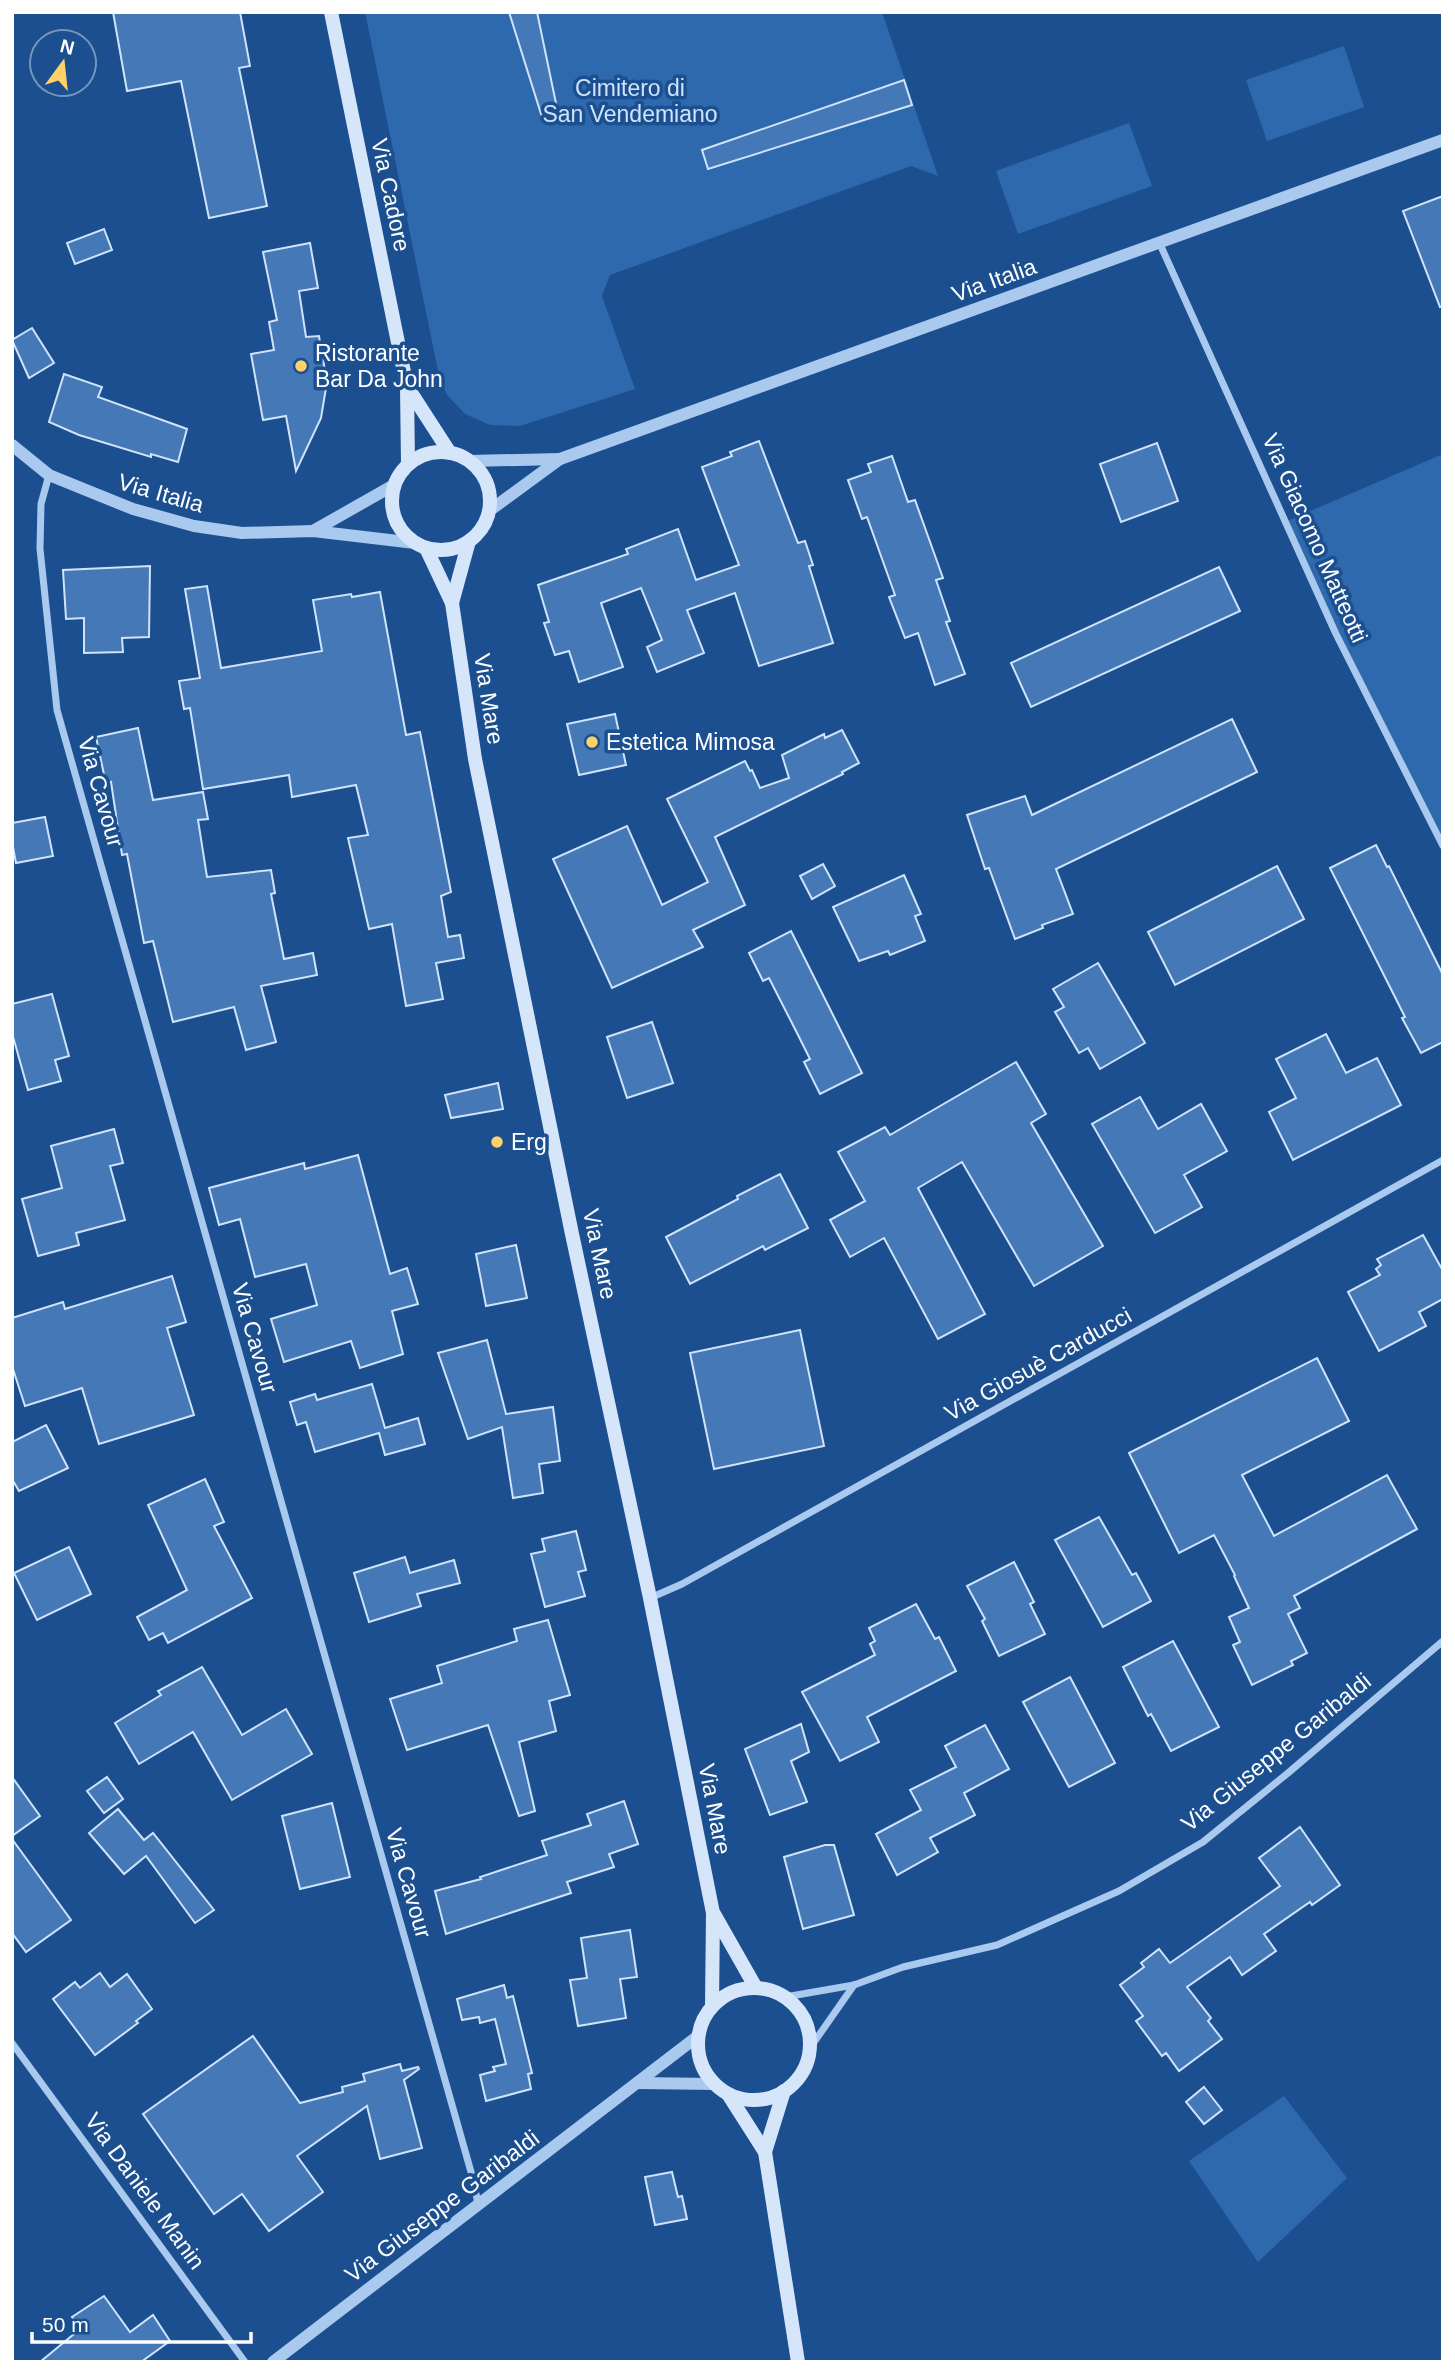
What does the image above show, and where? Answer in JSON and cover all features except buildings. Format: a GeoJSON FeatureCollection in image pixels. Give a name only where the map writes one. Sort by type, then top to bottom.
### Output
{"type":"FeatureCollection","features":[{"type":"Feature","properties":{"kind":"main road","name":"Via Cadore"},"geometry":{"type":"LineString","coordinates":[[331,12],[407,387],[408,464]]}},
{"type":"Feature","properties":{"kind":"main road","name":"Via Cadore"},"geometry":{"type":"LineString","coordinates":[[407,387],[450,453]]}},
{"type":"Feature","properties":{"kind":"main road"},"geometry":{"type":"LineString","coordinates":[[450,453],[469,461],[480,471],[490,497],[485,523],[469,541],[456,547],[441,550],[420,545],[403,532],[394,517],[391,501],[394,485],[408,464],[427,454],[450,453]]}},
{"type":"Feature","properties":{"kind":"main road","name":"Via Mare"},"geometry":{"type":"LineString","coordinates":[[452,603],[469,541]]}},
{"type":"Feature","properties":{"kind":"main road","name":"Via Mare"},"geometry":{"type":"LineString","coordinates":[[420,545],[452,603],[475,759],[713,1913],[712,2006],[703,2020],[698,2036]]}},
{"type":"Feature","properties":{"kind":"main road","name":"Via Mare"},"geometry":{"type":"LineString","coordinates":[[713,1913],[756,1988]]}},
{"type":"Feature","properties":{"kind":"main road"},"geometry":{"type":"LineString","coordinates":[[698,2036],[698,2053],[704,2070],[714,2084],[728,2094],[747,2100],[766,2098],[784,2091],[797,2079],[806,2065],[810,2048],[804,2019],[785,1997],[771,1990],[740,1989],[724,1995],[712,2006]]}},
{"type":"Feature","properties":{"kind":"main road"},"geometry":{"type":"LineString","coordinates":[[765,2152],[784,2091]]}},
{"type":"Feature","properties":{"kind":"main road"},"geometry":{"type":"LineString","coordinates":[[728,2094],[765,2152],[798,2362]]}},
{"type":"Feature","properties":{"kind":"street","name":"Via Italia"},"geometry":{"type":"LineString","coordinates":[[489,511],[560,460],[1443,140]]}},
{"type":"Feature","properties":{"kind":"street","name":"Via Giacomo Matteotti"},"geometry":{"type":"LineString","coordinates":[[1159,242],[1336,634],[1443,846]]}},
{"type":"Feature","properties":{"kind":"street","name":"Via Italia"},"geometry":{"type":"LineString","coordinates":[[12,445],[49,475],[133,509],[194,526],[242,533],[313,531],[420,545]]}},
{"type":"Feature","properties":{"kind":"street","name":"Via Italia"},"geometry":{"type":"LineString","coordinates":[[469,461],[560,460]]}},
{"type":"Feature","properties":{"kind":"street","name":"Via Cavour"},"geometry":{"type":"LineString","coordinates":[[49,475],[41,503],[40,549],[57,710],[478,2204]]}},
{"type":"Feature","properties":{"kind":"street","name":"Via Italia"},"geometry":{"type":"LineString","coordinates":[[313,531],[394,485]]}},
{"type":"Feature","properties":{"kind":"street","name":"Via Giosuè Carducci"},"geometry":{"type":"LineString","coordinates":[[650,1598],[682,1584],[1443,1160]]}},
{"type":"Feature","properties":{"kind":"street","name":"Via Giuseppe Garibaldi"},"geometry":{"type":"LineString","coordinates":[[785,1997],[854,1985],[903,1967],[997,1945],[1119,1891],[1203,1842],[1443,1641]]}},
{"type":"Feature","properties":{"kind":"street"},"geometry":{"type":"LineString","coordinates":[[810,2048],[854,1985]]}},
{"type":"Feature","properties":{"kind":"street","name":"Via Giuseppe Garibaldi"},"geometry":{"type":"LineString","coordinates":[[273,2362],[698,2036]]}},
{"type":"Feature","properties":{"kind":"street","name":"Via Daniele Manin"},"geometry":{"type":"LineString","coordinates":[[12,2043],[245,2362]]}},
{"type":"Feature","properties":{"kind":"street"},"geometry":{"type":"LineString","coordinates":[[637,2083],[714,2084]]}},
{"type":"Feature","properties":{"kind":"green space","name":"Cimitero di San Vendemiano"},"geometry":{"type":"Polygon","coordinates":[[[365,12],[882,12],[938,176],[911,166],[610,275],[602,296],[635,389],[520,426],[490,425],[465,414],[447,395],[439,376],[365,12]]]}},
{"type":"Feature","properties":{"kind":"green space"},"geometry":{"type":"Polygon","coordinates":[[[1344,46],[1364,107],[1267,141],[1246,80],[1344,46]]]}},
{"type":"Feature","properties":{"kind":"green space"},"geometry":{"type":"Polygon","coordinates":[[[1129,123],[1152,186],[1018,234],[996,171],[1129,123]]]}},
{"type":"Feature","properties":{"kind":"green space"},"geometry":{"type":"Polygon","coordinates":[[[1443,454],[1443,846],[1336,634],[1287,521],[1443,454]]]}},
{"type":"Feature","properties":{"kind":"green space"},"geometry":{"type":"Polygon","coordinates":[[[1284,2096],[1347,2178],[1258,2262],[1189,2161],[1284,2096]]]}},
{"type":"Feature","properties":{"kind":"place","name":"Ristorante Bar Da John"},"geometry":{"type":"Point","coordinates":[301,366]}},
{"type":"Feature","properties":{"kind":"place","name":"Estetica Mimosa"},"geometry":{"type":"Point","coordinates":[592,742]}},
{"type":"Feature","properties":{"kind":"place","name":"Erg"},"geometry":{"type":"Point","coordinates":[497,1142]}}]}
